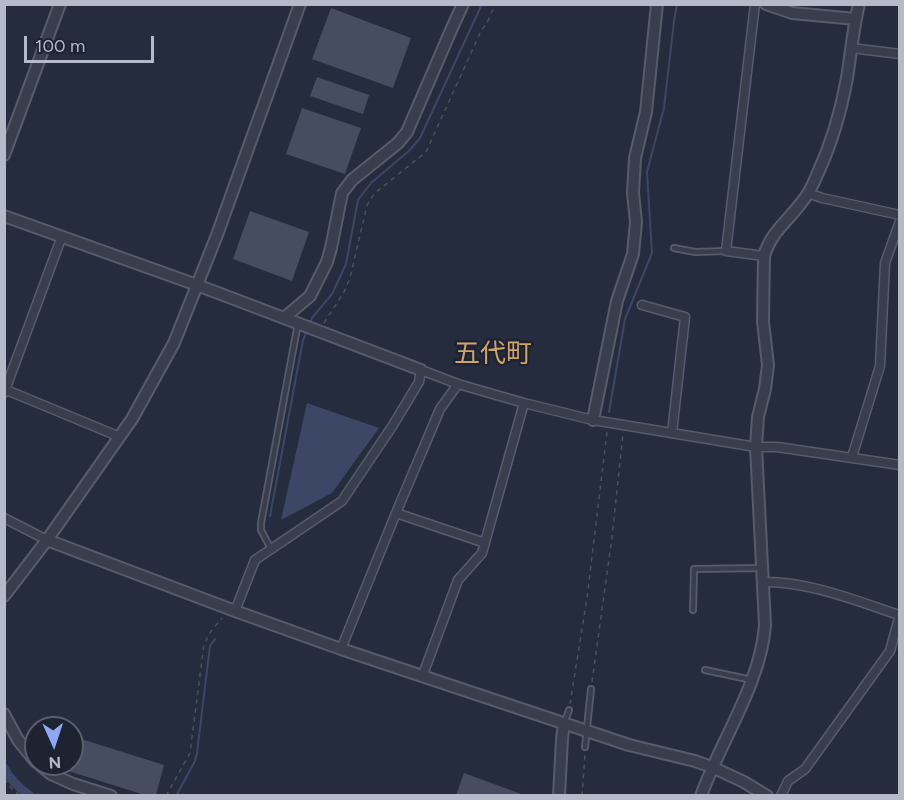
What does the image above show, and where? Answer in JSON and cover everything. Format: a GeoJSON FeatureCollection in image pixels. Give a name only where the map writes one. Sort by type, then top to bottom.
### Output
{"type":"FeatureCollection","features":[{"type":"Feature","properties":{"kind":"street"},"geometry":{"type":"LineString","coordinates":[[4,155],[60,4]]}},
{"type":"Feature","properties":{"kind":"street"},"geometry":{"type":"LineString","coordinates":[[4,596],[120,437],[174,343],[217,235],[300,4]]}},
{"type":"Feature","properties":{"kind":"street"},"geometry":{"type":"LineString","coordinates":[[284,318],[310,296],[327,262],[342,194],[352,180],[398,143],[407,132],[463,4]]}},
{"type":"Feature","properties":{"kind":"street"},"geometry":{"type":"LineString","coordinates":[[593,420],[616,301],[633,254],[636,222],[633,193],[635,158],[646,112],[657,4]]}},
{"type":"Feature","properties":{"kind":"street"},"geometry":{"type":"LineString","coordinates":[[755,4],[726,251],[764,256]]}},
{"type":"Feature","properties":{"kind":"street"},"geometry":{"type":"LineString","coordinates":[[766,4],[792,13],[856,19]]}},
{"type":"Feature","properties":{"kind":"street"},"geometry":{"type":"LineString","coordinates":[[701,795],[758,666],[764,643],[756,447],[758,417],[768,365],[763,322],[764,256],[775,232],[808,194],[824,159],[839,111],[859,4]]}},
{"type":"Feature","properties":{"kind":"street"},"geometry":{"type":"LineString","coordinates":[[851,48],[900,54]]}},
{"type":"Feature","properties":{"kind":"street"},"geometry":{"type":"LineString","coordinates":[[808,194],[900,215]]}},
{"type":"Feature","properties":{"kind":"street"},"geometry":{"type":"LineString","coordinates":[[4,216],[197,285],[458,384],[524,403],[608,423],[756,447],[777,447],[900,465]]}},
{"type":"Feature","properties":{"kind":"street"},"geometry":{"type":"LineString","coordinates":[[852,458],[880,366],[885,263],[900,221]]}},
{"type":"Feature","properties":{"kind":"street"},"geometry":{"type":"LineString","coordinates":[[62,236],[5,391],[120,437]]}},
{"type":"Feature","properties":{"kind":"street"},"geometry":{"type":"LineString","coordinates":[[642,305],[685,317],[672,433]]}},
{"type":"Feature","properties":{"kind":"street"},"geometry":{"type":"LineString","coordinates":[[236,611],[254,562],[342,501],[393,425],[418,382],[421,370]]}},
{"type":"Feature","properties":{"kind":"street"},"geometry":{"type":"LineString","coordinates":[[340,649],[440,409],[458,384]]}},
{"type":"Feature","properties":{"kind":"street"},"geometry":{"type":"LineString","coordinates":[[422,676],[458,580],[482,553],[524,403]]}},
{"type":"Feature","properties":{"kind":"street"},"geometry":{"type":"LineString","coordinates":[[396,513],[485,543]]}},
{"type":"Feature","properties":{"kind":"street"},"geometry":{"type":"LineString","coordinates":[[4,518],[47,540],[340,649],[629,746],[712,767],[766,795]]}},
{"type":"Feature","properties":{"kind":"street"},"geometry":{"type":"LineString","coordinates":[[763,582],[798,585],[837,595],[899,617],[890,651],[805,769],[788,782],[782,795]]}},
{"type":"Feature","properties":{"kind":"street"},"geometry":{"type":"LineString","coordinates":[[4,714],[24,747]]}},
{"type":"Feature","properties":{"kind":"street"},"geometry":{"type":"LineString","coordinates":[[559,795],[564,724]]}},
{"type":"Feature","properties":{"kind":"street"},"geometry":{"type":"LineString","coordinates":[[55,776],[73,784],[111,795]]}},
{"type":"Feature","properties":{"kind":"lane"},"geometry":{"type":"LineString","coordinates":[[674,248],[695,252],[726,251]]}},
{"type":"Feature","properties":{"kind":"lane"},"geometry":{"type":"LineString","coordinates":[[271,549],[261,530],[261,524],[298,324]]}},
{"type":"Feature","properties":{"kind":"lane"},"geometry":{"type":"LineString","coordinates":[[693,610],[694,569],[762,568]]}},
{"type":"Feature","properties":{"kind":"lane"},"geometry":{"type":"LineString","coordinates":[[705,670],[752,680]]}},
{"type":"Feature","properties":{"kind":"lane"},"geometry":{"type":"LineString","coordinates":[[585,747],[591,689]]}},
{"type":"Feature","properties":{"kind":"lane"},"geometry":{"type":"LineString","coordinates":[[564,724],[569,710]]}},
{"type":"Feature","properties":{"kind":"path"},"geometry":{"type":"LineString","coordinates":[[318,331],[344,292],[350,278],[367,205],[375,194],[426,152],[495,4]]}},
{"type":"Feature","properties":{"kind":"path"},"geometry":{"type":"LineString","coordinates":[[569,710],[587,598],[608,423]]}},
{"type":"Feature","properties":{"kind":"path"},"geometry":{"type":"LineString","coordinates":[[591,689],[612,537],[624,425]]}},
{"type":"Feature","properties":{"kind":"path"},"geometry":{"type":"LineString","coordinates":[[166,795],[190,753],[204,644],[222,617]]}},
{"type":"Feature","properties":{"kind":"path"},"geometry":{"type":"LineString","coordinates":[[582,795],[585,747]]}},
{"type":"Feature","properties":{"kind":"path"},"geometry":{"type":"LineString","coordinates":[[4,779],[13,790],[21,795]]}},
{"type":"Feature","properties":{"kind":"water"},"geometry":{"type":"Polygon","coordinates":[[[307,403],[379,428],[332,493],[281,520],[307,403]]]}},
{"type":"Feature","properties":{"kind":"building"},"geometry":{"type":"Polygon","coordinates":[[[331,8],[411,38],[393,88],[312,59],[331,8]]]}},
{"type":"Feature","properties":{"kind":"building"},"geometry":{"type":"Polygon","coordinates":[[[317,77],[369,95],[363,114],[310,96],[317,77]]]}},
{"type":"Feature","properties":{"kind":"building"},"geometry":{"type":"Polygon","coordinates":[[[302,108],[361,128],[345,174],[286,154],[302,108]]]}},
{"type":"Feature","properties":{"kind":"building"},"geometry":{"type":"Polygon","coordinates":[[[250,211],[309,232],[292,281],[233,259],[250,211]]]}},
{"type":"Feature","properties":{"kind":"building"},"geometry":{"type":"Polygon","coordinates":[[[84,740],[164,765],[156,795],[145,795],[84,776],[84,740]]]}},
{"type":"Feature","properties":{"kind":"building"},"geometry":{"type":"Polygon","coordinates":[[[464,773],[524,795],[456,795],[464,773]]]}},
{"type":"Feature","properties":{"kind":"waterway"},"geometry":{"type":"LineString","coordinates":[[310,323],[332,294],[346,264],[358,200],[371,183],[410,150],[420,138],[482,4]]}},
{"type":"Feature","properties":{"kind":"waterway"},"geometry":{"type":"LineString","coordinates":[[609,412],[625,319],[652,253],[647,172],[664,108],[677,4]]}},
{"type":"Feature","properties":{"kind":"waterway"},"geometry":{"type":"LineString","coordinates":[[270,516],[303,340],[307,331]]}},
{"type":"Feature","properties":{"kind":"waterway"},"geometry":{"type":"LineString","coordinates":[[176,796],[197,753],[210,646],[215,639]]}},
{"type":"Feature","properties":{"kind":"waterway"},"geometry":{"type":"LineString","coordinates":[[4,768],[15,784],[30,796]]}},
{"type":"Feature","properties":{"kind":"district","name":"五代町"},"geometry":{"type":"Point","coordinates":[493,354]}}]}
